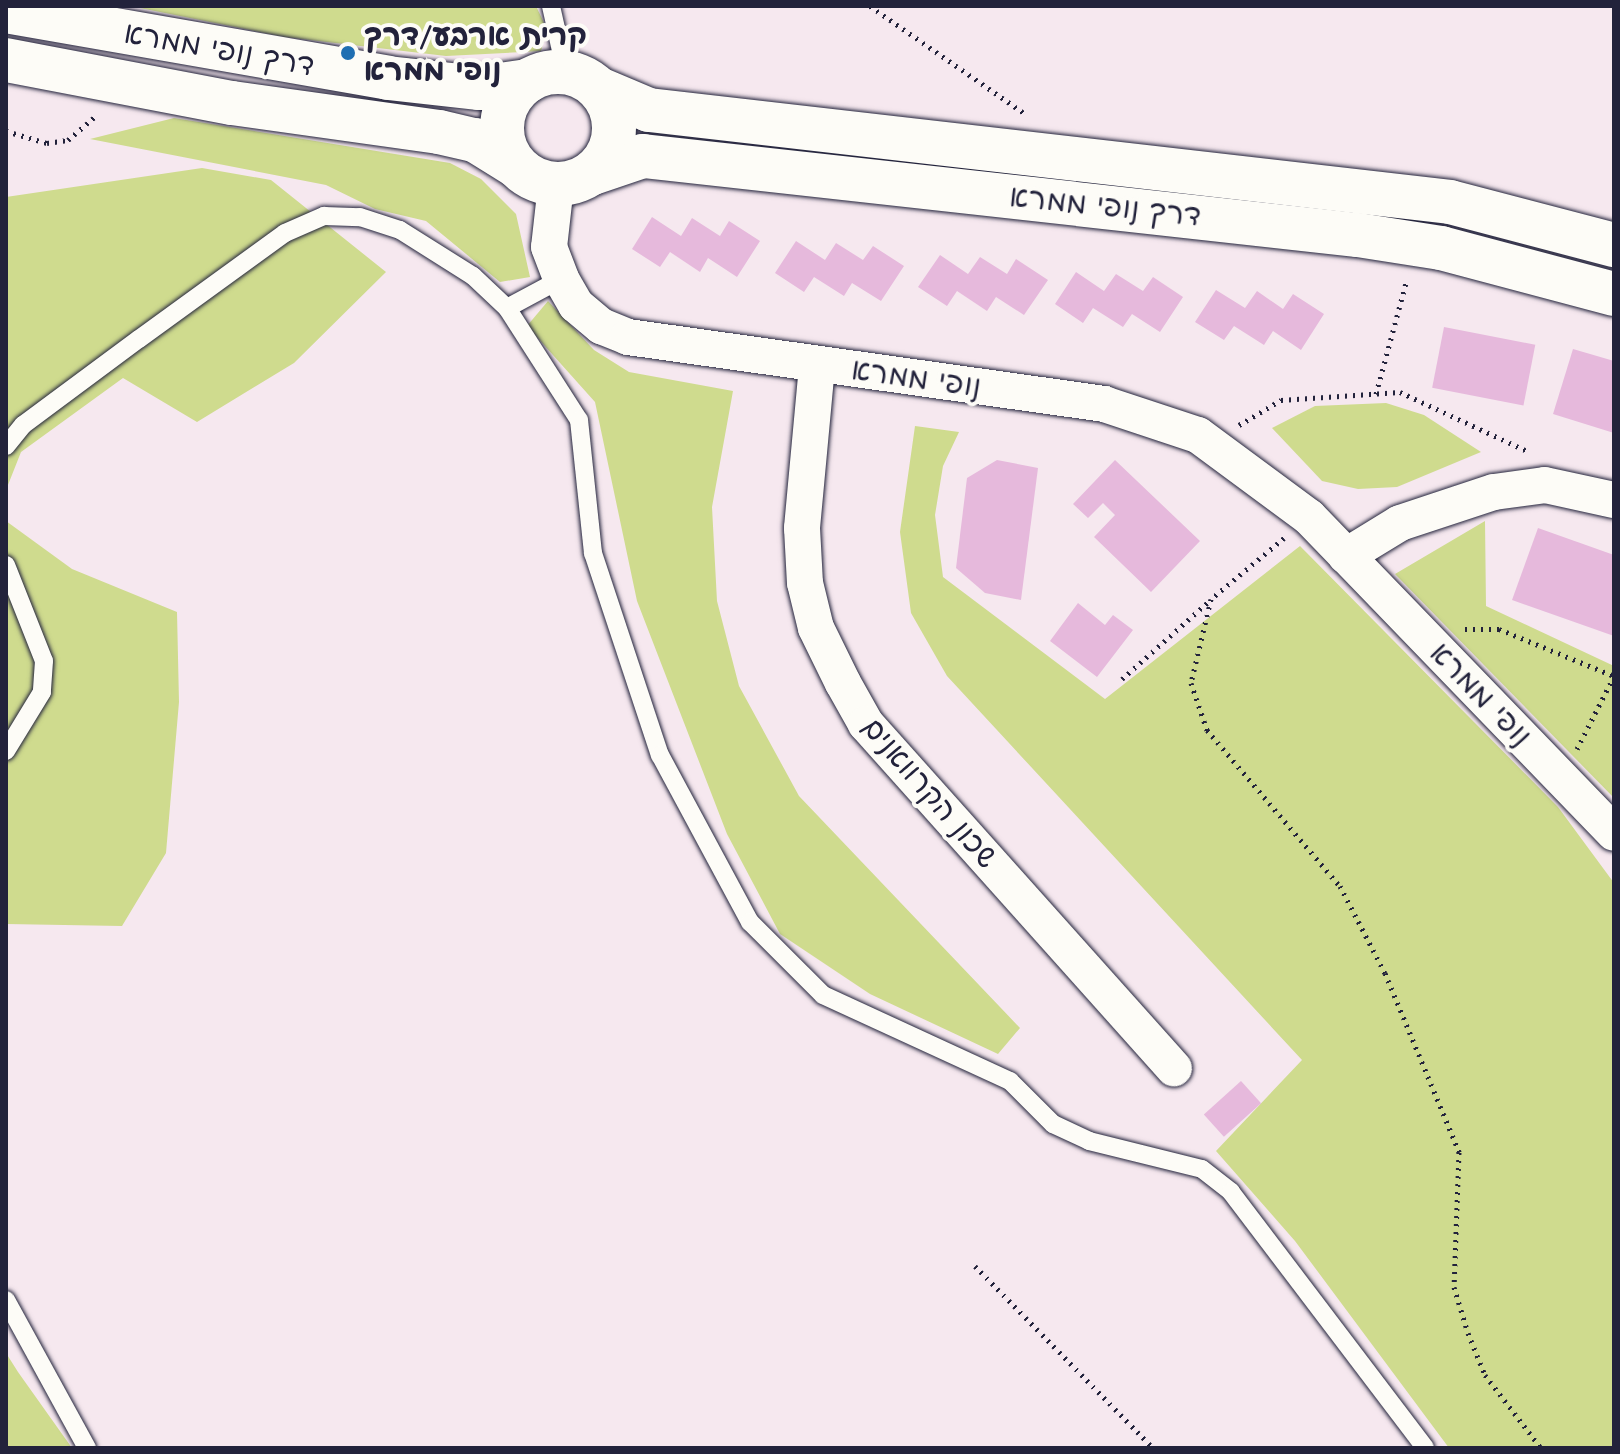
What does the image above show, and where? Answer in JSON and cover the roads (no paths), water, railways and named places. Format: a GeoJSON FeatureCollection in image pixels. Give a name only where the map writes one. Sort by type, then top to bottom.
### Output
{"type":"FeatureCollection","features":[{"type":"Feature","properties":{"kind":"main road","name":"דרך נופי ממרא"},"geometry":{"type":"LineString","coordinates":[[6,11],[388,78],[479,88],[564,81],[649,110],[1450,202],[1614,245]]}},
{"type":"Feature","properties":{"kind":"main road","name":"דרך נופי ממרא"},"geometry":{"type":"LineString","coordinates":[[6,60],[439,132],[475,140],[515,165]]}},
{"type":"Feature","properties":{"kind":"main road"},"geometry":{"type":"LineString","coordinates":[[564,81],[614,124],[606,158],[575,179],[515,165],[505,147],[503,120],[513,94],[564,81]]}},
{"type":"Feature","properties":{"kind":"main road","name":"דרך נופי ממרא"},"geometry":{"type":"LineString","coordinates":[[575,179],[643,156],[1416,244],[1614,294]]}},
{"type":"Feature","properties":{"kind":"street","name":"נופי ממרא"},"geometry":{"type":"LineString","coordinates":[[575,179],[549,247],[561,279],[576,305],[601,326],[628,337],[1104,404],[1211,443],[1309,517],[1614,833]]}},
{"type":"Feature","properties":{"kind":"street","name":"שכונ הקרוואנים"},"geometry":{"type":"LineString","coordinates":[[817,366],[802,528],[805,583],[816,628],[843,683],[866,724],[1174,1069]]}},
{"type":"Feature","properties":{"kind":"street"},"geometry":{"type":"LineString","coordinates":[[1346,556],[1400,523],[1494,492],[1545,485],[1614,500]]}},
{"type":"Feature","properties":{"kind":"lane"},"geometry":{"type":"LineString","coordinates":[[551,6],[564,81]]}},
{"type":"Feature","properties":{"kind":"lane"},"geometry":{"type":"LineString","coordinates":[[6,446],[23,425],[248,260],[324,216],[360,217],[400,230],[473,276],[507,308],[579,420],[593,553],[660,755],[750,922],[823,995],[1010,1081],[1053,1124],[1212,1177],[1231,1192],[1425,1448]]}},
{"type":"Feature","properties":{"kind":"lane"},"geometry":{"type":"LineString","coordinates":[[507,308],[561,279]]}},
{"type":"Feature","properties":{"kind":"lane"},"geometry":{"type":"LineString","coordinates":[[6,565],[44,661],[42,692],[6,751]]}},
{"type":"Feature","properties":{"kind":"lane"},"geometry":{"type":"LineString","coordinates":[[6,1300],[87,1448]]}},
{"type":"Feature","properties":{"kind":"place","name":"קרית ארבע/דרך נופי ממרא"},"geometry":{"type":"Point","coordinates":[348,53]}}]}
